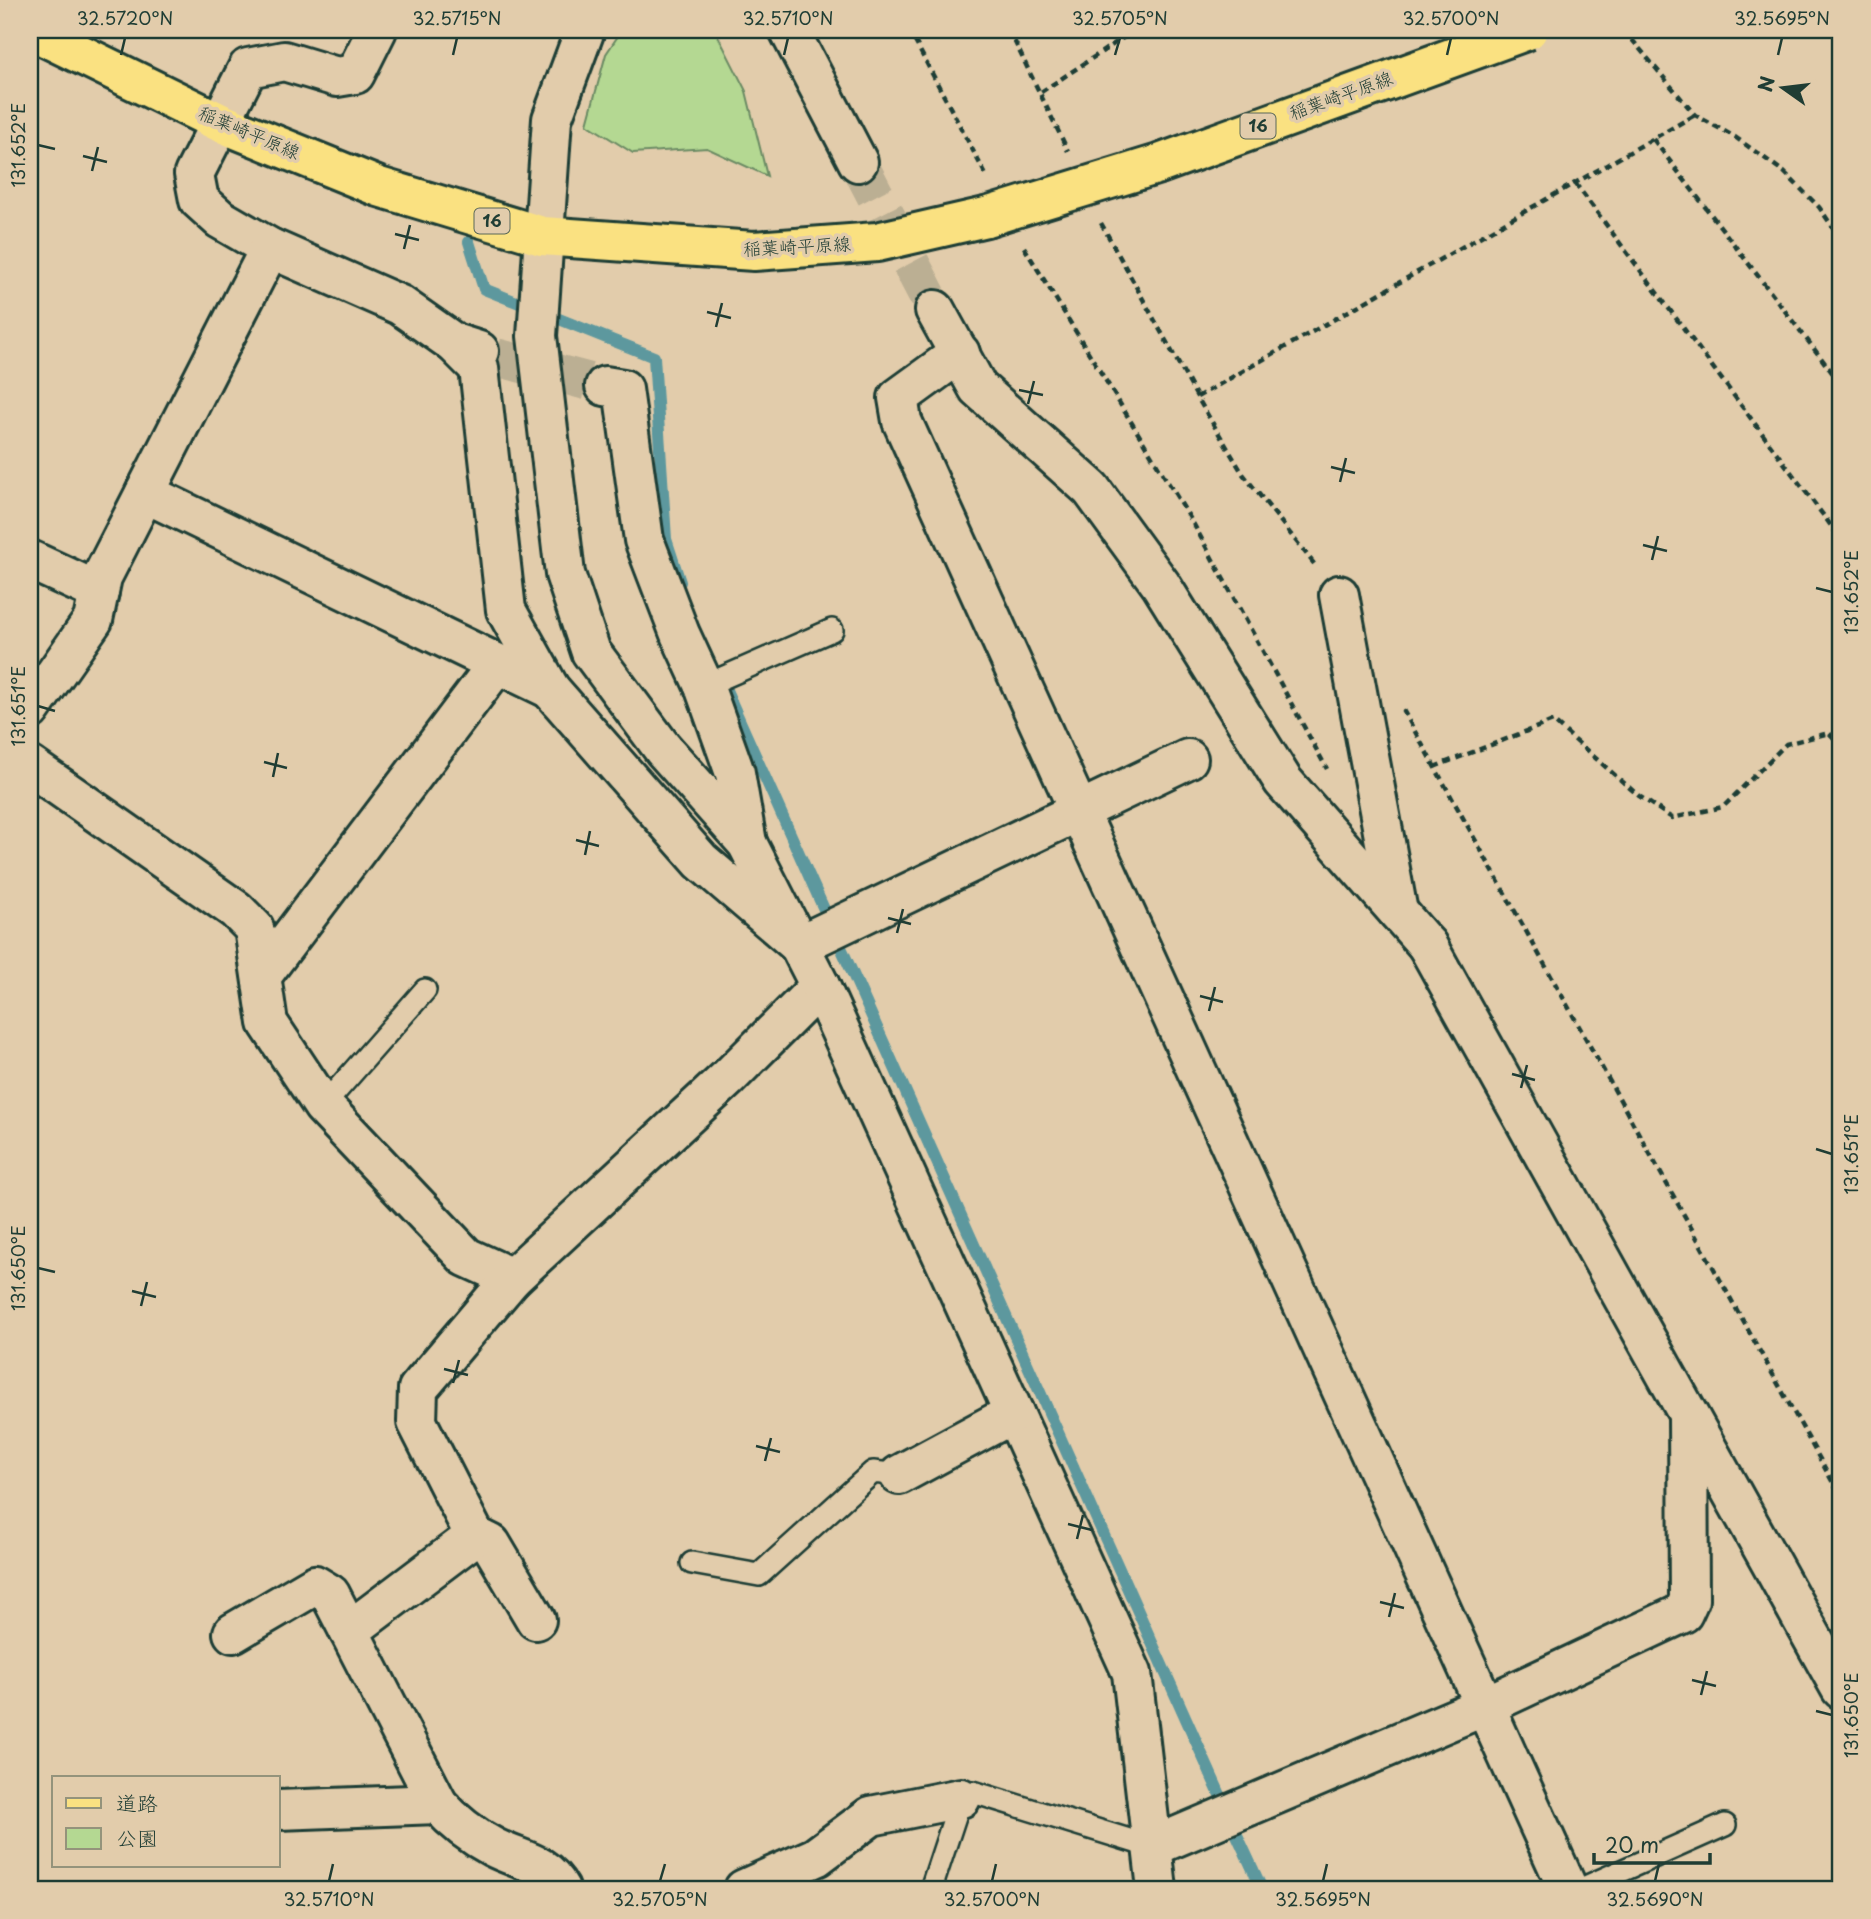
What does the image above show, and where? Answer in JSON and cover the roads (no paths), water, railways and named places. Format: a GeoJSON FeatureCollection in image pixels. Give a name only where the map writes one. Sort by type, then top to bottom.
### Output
{"type":"FeatureCollection","features":[{"type":"Feature","properties":{"kind":"main road","name":"稲葉崎平原線"},"geometry":{"type":"LineString","coordinates":[[32,30],[219,122],[379,187],[542,236],[754,251],[877,242],[988,201],[1159,164],[1528,30]]}},
{"type":"Feature","properties":{"kind":"street"},"geometry":{"type":"LineString","coordinates":[[377,30],[355,74],[337,77],[284,61],[248,68],[194,174],[199,200],[220,219],[270,248],[400,305],[454,343],[479,368],[506,610],[550,690],[701,861],[799,945]]}},
{"type":"Feature","properties":{"kind":"street"},"geometry":{"type":"LineString","coordinates":[[585,30],[552,119],[537,335],[565,574],[591,652],[663,749],[747,843],[820,986],[1132,1673],[1157,1889]]}},
{"type":"Feature","properties":{"kind":"street"},"geometry":{"type":"LineString","coordinates":[[789,30],[858,162]]}},
{"type":"Feature","properties":{"kind":"street"},"geometry":{"type":"LineString","coordinates":[[30,710],[93,620],[102,577],[270,248]]}},
{"type":"Feature","properties":{"kind":"street"},"geometry":{"type":"LineString","coordinates":[[935,310],[978,388],[1091,489],[1161,585],[1283,781],[1427,945],[1841,1689]]}},
{"type":"Feature","properties":{"kind":"street"},"geometry":{"type":"LineString","coordinates":[[454,343],[496,357]]}},
{"type":"Feature","properties":{"kind":"street"},"geometry":{"type":"LineString","coordinates":[[960,353],[898,397],[902,421],[1487,1705],[1568,1889]]}},
{"type":"Feature","properties":{"kind":"street"},"geometry":{"type":"LineString","coordinates":[[606,386],[623,389],[644,540],[680,634],[704,687],[735,773],[747,843]]}},
{"type":"Feature","properties":{"kind":"street"},"geometry":{"type":"LineString","coordinates":[[145,492],[496,666],[550,690]]}},
{"type":"Feature","properties":{"kind":"street"},"geometry":{"type":"LineString","coordinates":[[30,560],[99,592]]}},
{"type":"Feature","properties":{"kind":"street"},"geometry":{"type":"LineString","coordinates":[[1339,596],[1398,912]]}},
{"type":"Feature","properties":{"kind":"street"},"geometry":{"type":"LineString","coordinates":[[262,974],[496,666]]}},
{"type":"Feature","properties":{"kind":"street"},"geometry":{"type":"LineString","coordinates":[[799,945],[1188,759]]}},
{"type":"Feature","properties":{"kind":"street"},"geometry":{"type":"LineString","coordinates":[[30,766],[236,910],[254,928],[268,1023],[323,1106],[466,1257],[512,1278]]}},
{"type":"Feature","properties":{"kind":"street"},"geometry":{"type":"LineString","coordinates":[[537,1620],[491,1544],[475,1536],[418,1422],[418,1389],[512,1278],[730,1077],[820,986]]}},
{"type":"Feature","properties":{"kind":"street"},"geometry":{"type":"LineString","coordinates":[[1153,1847],[1487,1705],[1684,1613],[1689,1600],[1688,1410]]}},
{"type":"Feature","properties":{"kind":"street"},"geometry":{"type":"LineString","coordinates":[[899,1475],[1014,1413]]}},
{"type":"Feature","properties":{"kind":"street"},"geometry":{"type":"LineString","coordinates":[[349,1631],[475,1536]]}},
{"type":"Feature","properties":{"kind":"street"},"geometry":{"type":"LineString","coordinates":[[233,1633],[315,1585],[330,1594],[438,1804],[456,1824],[494,1847],[551,1872],[560,1889]]}},
{"type":"Feature","properties":{"kind":"street"},"geometry":{"type":"LineString","coordinates":[[744,1889],[816,1857],[871,1816],[961,1798]]}},
{"type":"Feature","properties":{"kind":"street"},"geometry":{"type":"LineString","coordinates":[[280,1810],[438,1804]]}},
{"type":"Feature","properties":{"kind":"lane"},"geometry":{"type":"LineString","coordinates":[[704,687],[832,630]]}},
{"type":"Feature","properties":{"kind":"lane"},"geometry":{"type":"LineString","coordinates":[[323,1106],[425,990]]}},
{"type":"Feature","properties":{"kind":"lane"},"geometry":{"type":"LineString","coordinates":[[692,1563],[759,1575],[873,1472],[899,1475]]}},
{"type":"Feature","properties":{"kind":"lane"},"geometry":{"type":"LineString","coordinates":[[931,1889],[961,1798],[973,1792],[1153,1847]]}},
{"type":"Feature","properties":{"kind":"lane"},"geometry":{"type":"LineString","coordinates":[[1581,1889],[1725,1825]]}},
{"type":"Feature","properties":{"kind":"waterway"},"geometry":{"type":"LineString","coordinates":[[469,242],[484,289],[654,357],[666,539],[680,582]]}},
{"type":"Feature","properties":{"kind":"waterway"},"geometry":{"type":"LineString","coordinates":[[721,679],[1221,1797]]}},
{"type":"Feature","properties":{"kind":"waterway"},"geometry":{"type":"LineString","coordinates":[[1237,1835],[1262,1889]]}},
{"type":"Feature","properties":{"kind":"tunnel"},"geometry":{"type":"LineString","coordinates":[[858,162],[935,310]]}},
{"type":"Feature","properties":{"kind":"tunnel"},"geometry":{"type":"LineString","coordinates":[[496,357],[605,386]]}}]}
